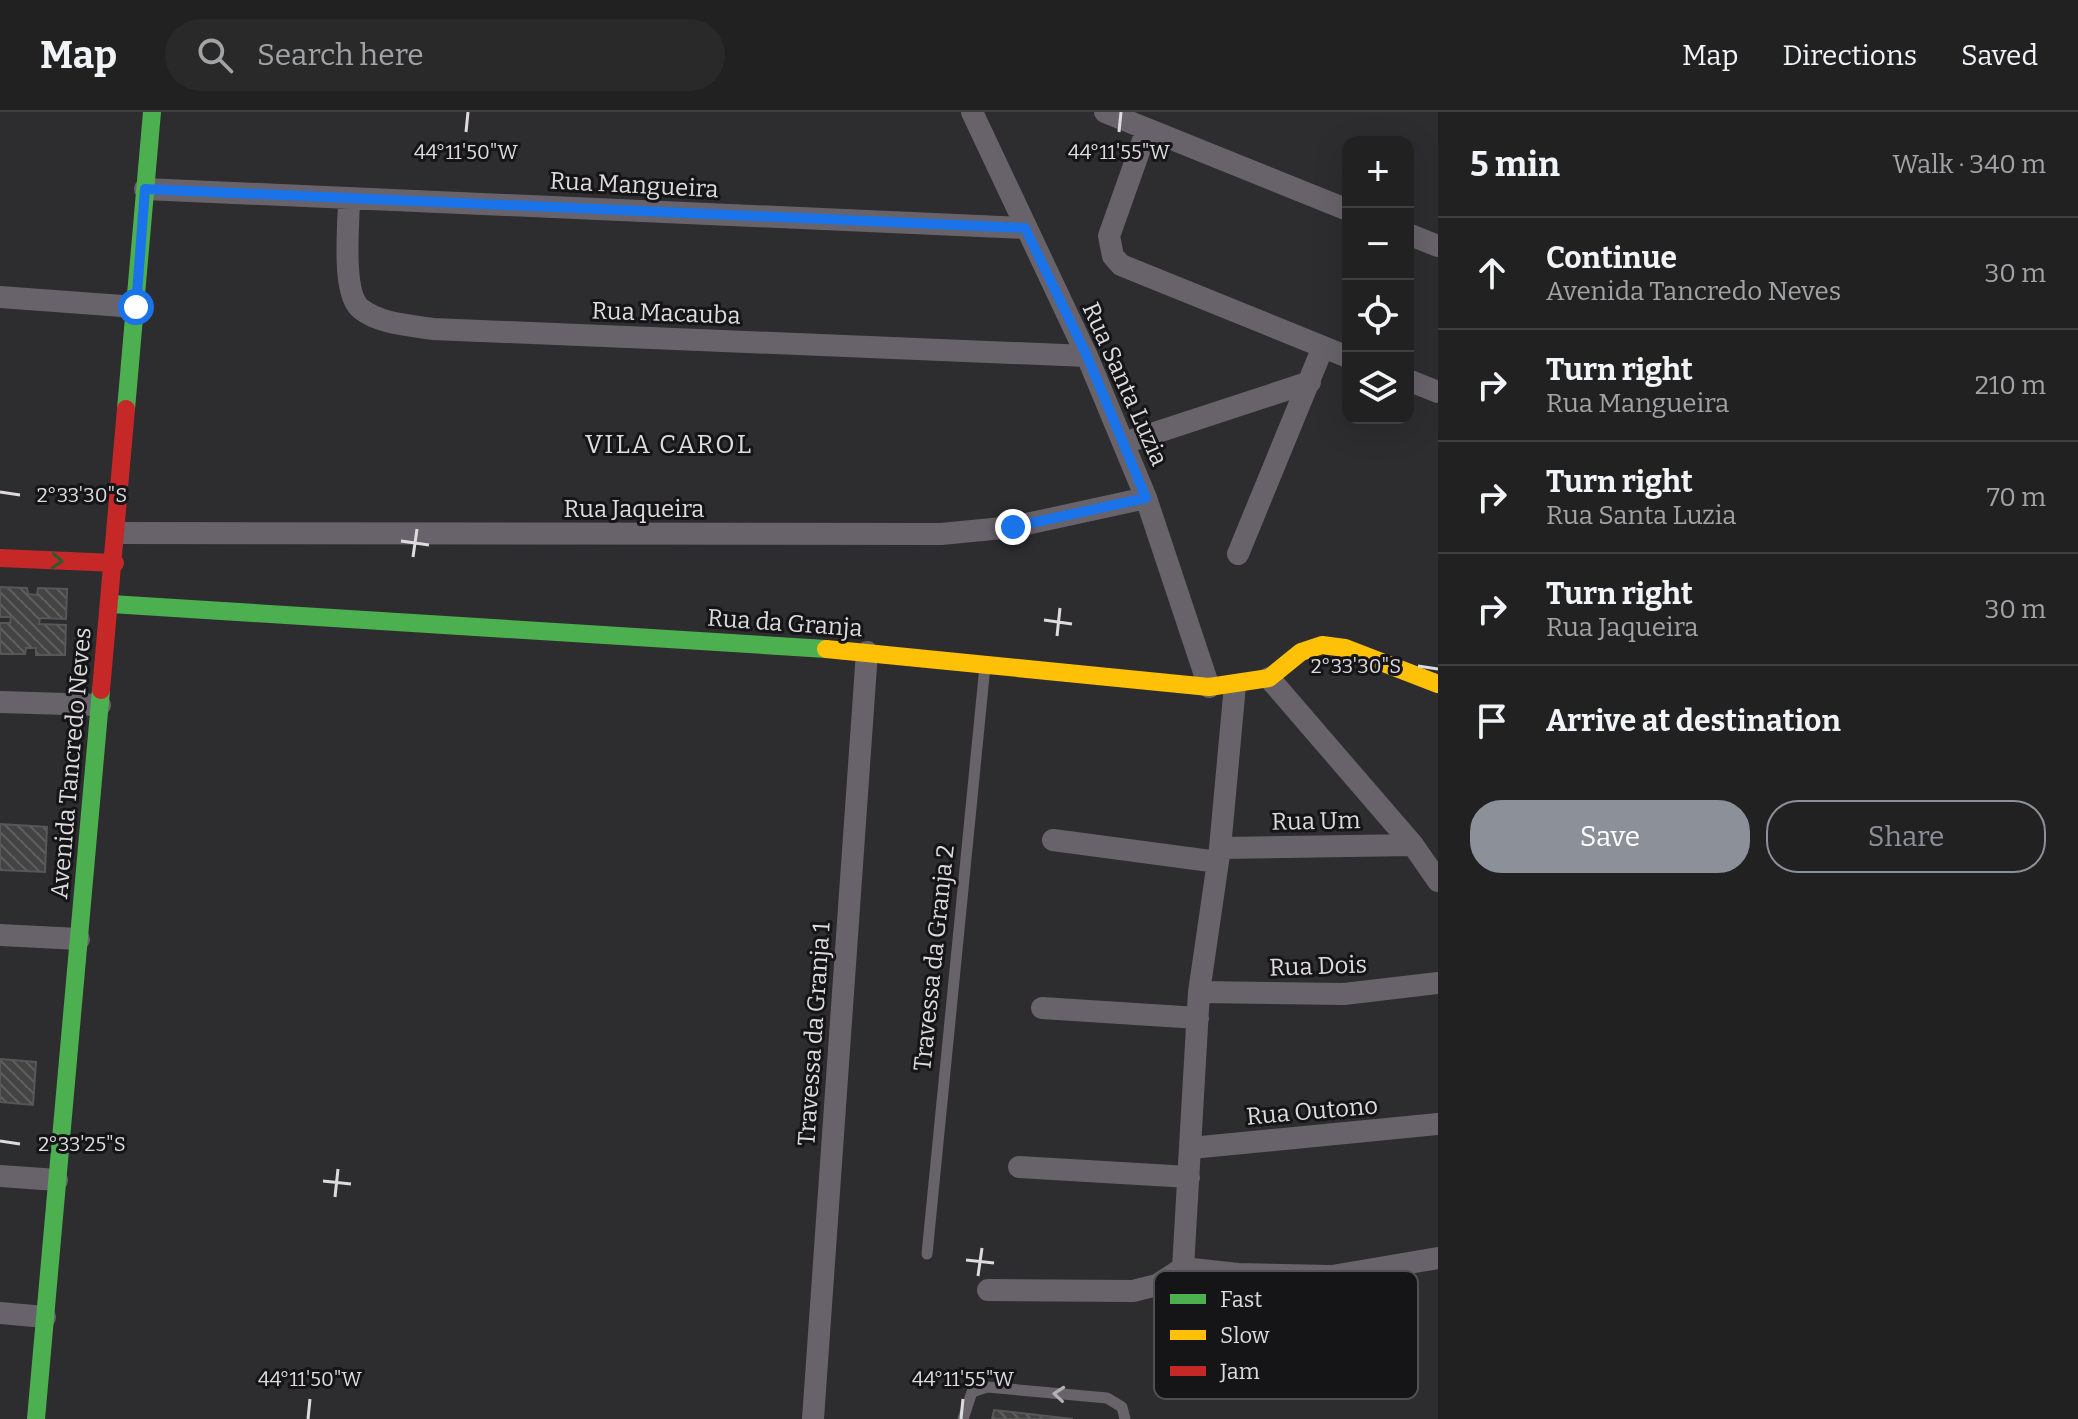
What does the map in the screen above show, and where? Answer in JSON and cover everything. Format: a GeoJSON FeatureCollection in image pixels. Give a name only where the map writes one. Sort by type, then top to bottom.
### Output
{"type":"FeatureCollection","features":[{"type":"Feature","properties":{"kind":"main road","name":"Avenida Tancredo Neves"},"geometry":{"type":"LineString","coordinates":[[36,1419],[115,563],[152,112]]}},
{"type":"Feature","properties":{"kind":"main road"},"geometry":{"type":"LineString","coordinates":[[0,558],[115,563]]}},
{"type":"Feature","properties":{"kind":"main road","name":"Rua da Granja"},"geometry":{"type":"LineString","coordinates":[[111,604],[867,652],[1209,687],[1269,678],[1301,652],[1322,645],[1345,648],[1438,684]]}},
{"type":"Feature","properties":{"kind":"street","name":"Rua Santa Luzia"},"geometry":{"type":"LineString","coordinates":[[972,112],[1087,356],[1124,443],[1146,498],[1209,687]]}},
{"type":"Feature","properties":{"kind":"street"},"geometry":{"type":"LineString","coordinates":[[1105,112],[1343,208]]}},
{"type":"Feature","properties":{"kind":"street"},"geometry":{"type":"LineString","coordinates":[[1147,129],[1109,236],[1113,256],[1121,265],[1342,355]]}},
{"type":"Feature","properties":{"kind":"street","name":"Rua Mangueira"},"geometry":{"type":"LineString","coordinates":[[145,189],[1025,228]]}},
{"type":"Feature","properties":{"kind":"street","name":"Rua Macauba"},"geometry":{"type":"LineString","coordinates":[[349,198],[349,289],[358,308],[382,320],[433,329],[1087,356]]}},
{"type":"Feature","properties":{"kind":"street"},"geometry":{"type":"LineString","coordinates":[[1414,236],[1438,246]]}},
{"type":"Feature","properties":{"kind":"street"},"geometry":{"type":"LineString","coordinates":[[0,297],[136,307]]}},
{"type":"Feature","properties":{"kind":"street"},"geometry":{"type":"LineString","coordinates":[[1238,554],[1323,347]]}},
{"type":"Feature","properties":{"kind":"street"},"geometry":{"type":"LineString","coordinates":[[1124,443],[1310,382]]}},
{"type":"Feature","properties":{"kind":"street"},"geometry":{"type":"LineString","coordinates":[[1414,382],[1438,392]]}},
{"type":"Feature","properties":{"kind":"street","name":"Rua Jaqueira"},"geometry":{"type":"LineString","coordinates":[[117,533],[941,534],[1013,527],[1146,498]]}},
{"type":"Feature","properties":{"kind":"street","name":"Travessa da Granja 1"},"geometry":{"type":"LineString","coordinates":[[813,1419],[867,652]]}},
{"type":"Feature","properties":{"kind":"street"},"geometry":{"type":"LineString","coordinates":[[1269,678],[1413,845],[1438,881]]}},
{"type":"Feature","properties":{"kind":"street"},"geometry":{"type":"LineString","coordinates":[[1183,1268],[1199,992],[1219,855],[1235,685]]}},
{"type":"Feature","properties":{"kind":"street"},"geometry":{"type":"LineString","coordinates":[[0,702],[100,705]]}},
{"type":"Feature","properties":{"kind":"street","name":"Rua Um"},"geometry":{"type":"LineString","coordinates":[[1053,840],[1219,855],[1413,845]]}},
{"type":"Feature","properties":{"kind":"street"},"geometry":{"type":"LineString","coordinates":[[0,935],[79,939]]}},
{"type":"Feature","properties":{"kind":"street","name":"Rua Dois"},"geometry":{"type":"LineString","coordinates":[[1199,992],[1344,994],[1438,983]]}},
{"type":"Feature","properties":{"kind":"street"},"geometry":{"type":"LineString","coordinates":[[1042,1008],[1198,1018]]}},
{"type":"Feature","properties":{"kind":"street","name":"Rua Outono"},"geometry":{"type":"LineString","coordinates":[[1191,1148],[1438,1124]]}},
{"type":"Feature","properties":{"kind":"street"},"geometry":{"type":"LineString","coordinates":[[1019,1167],[1189,1177]]}},
{"type":"Feature","properties":{"kind":"street"},"geometry":{"type":"LineString","coordinates":[[0,1176],[57,1180]]}},
{"type":"Feature","properties":{"kind":"street"},"geometry":{"type":"LineString","coordinates":[[1361,1271],[1438,1258]]}},
{"type":"Feature","properties":{"kind":"street"},"geometry":{"type":"LineString","coordinates":[[1178,1271],[1183,1268],[1210,1271]]}},
{"type":"Feature","properties":{"kind":"street"},"geometry":{"type":"LineString","coordinates":[[988,1290],[1133,1291],[1154,1286]]}},
{"type":"Feature","properties":{"kind":"street"},"geometry":{"type":"LineString","coordinates":[[0,1313],[45,1317]]}},
{"type":"Feature","properties":{"kind":"lane","name":"Travessa da Granja 2"},"geometry":{"type":"LineString","coordinates":[[927,1254],[985,666]]}},
{"type":"Feature","properties":{"kind":"lane"},"geometry":{"type":"LineString","coordinates":[[963,1419],[972,1392],[987,1387],[1107,1398],[1122,1407],[1125,1419]]}},
{"type":"Feature","properties":{"kind":"building"},"geometry":{"type":"Polygon","coordinates":[[[0,587],[27,588],[28,594],[37,595],[38,588],[67,589],[66,619],[40,618],[39,624],[66,625],[65,655],[36,655],[36,648],[26,648],[25,654],[0,654],[0,623],[10,623],[11,617],[0,617],[0,587]]]}},
{"type":"Feature","properties":{"kind":"building"},"geometry":{"type":"Polygon","coordinates":[[[0,824],[47,827],[45,872],[0,870],[0,824]]]}},
{"type":"Feature","properties":{"kind":"building"},"geometry":{"type":"Polygon","coordinates":[[[0,1059],[36,1062],[33,1105],[0,1102],[0,1059]]]}},
{"type":"Feature","properties":{"kind":"building"},"geometry":{"type":"Polygon","coordinates":[[[994,1410],[1073,1419],[992,1419],[994,1410]]]}},
{"type":"Feature","properties":{"kind":"traffic: fast"},"geometry":{"type":"LineString","coordinates":[[126,409],[152,112]]}},
{"type":"Feature","properties":{"kind":"traffic: fast"},"geometry":{"type":"LineString","coordinates":[[111,604],[826,649]]}},
{"type":"Feature","properties":{"kind":"traffic: fast"},"geometry":{"type":"LineString","coordinates":[[36,1419],[101,690]]}},
{"type":"Feature","properties":{"kind":"traffic: slow"},"geometry":{"type":"LineString","coordinates":[[826,649],[1209,687],[1269,678],[1301,652],[1322,645],[1345,648],[1438,684]]}},
{"type":"Feature","properties":{"kind":"traffic: jam"},"geometry":{"type":"LineString","coordinates":[[101,690],[126,409]]}},
{"type":"Feature","properties":{"kind":"traffic: jam"},"geometry":{"type":"LineString","coordinates":[[0,558],[115,563]]}},
{"type":"Feature","properties":{"kind":"district","name":"VILA CAROL"},"geometry":{"type":"Point","coordinates":[669,444]}},
{"type":"Feature","properties":{"kind":"route"},"geometry":{"type":"LineString","coordinates":[[136,307],[145,189],[1025,228],[1087,356],[1146,498],[1013,527]]}}]}
